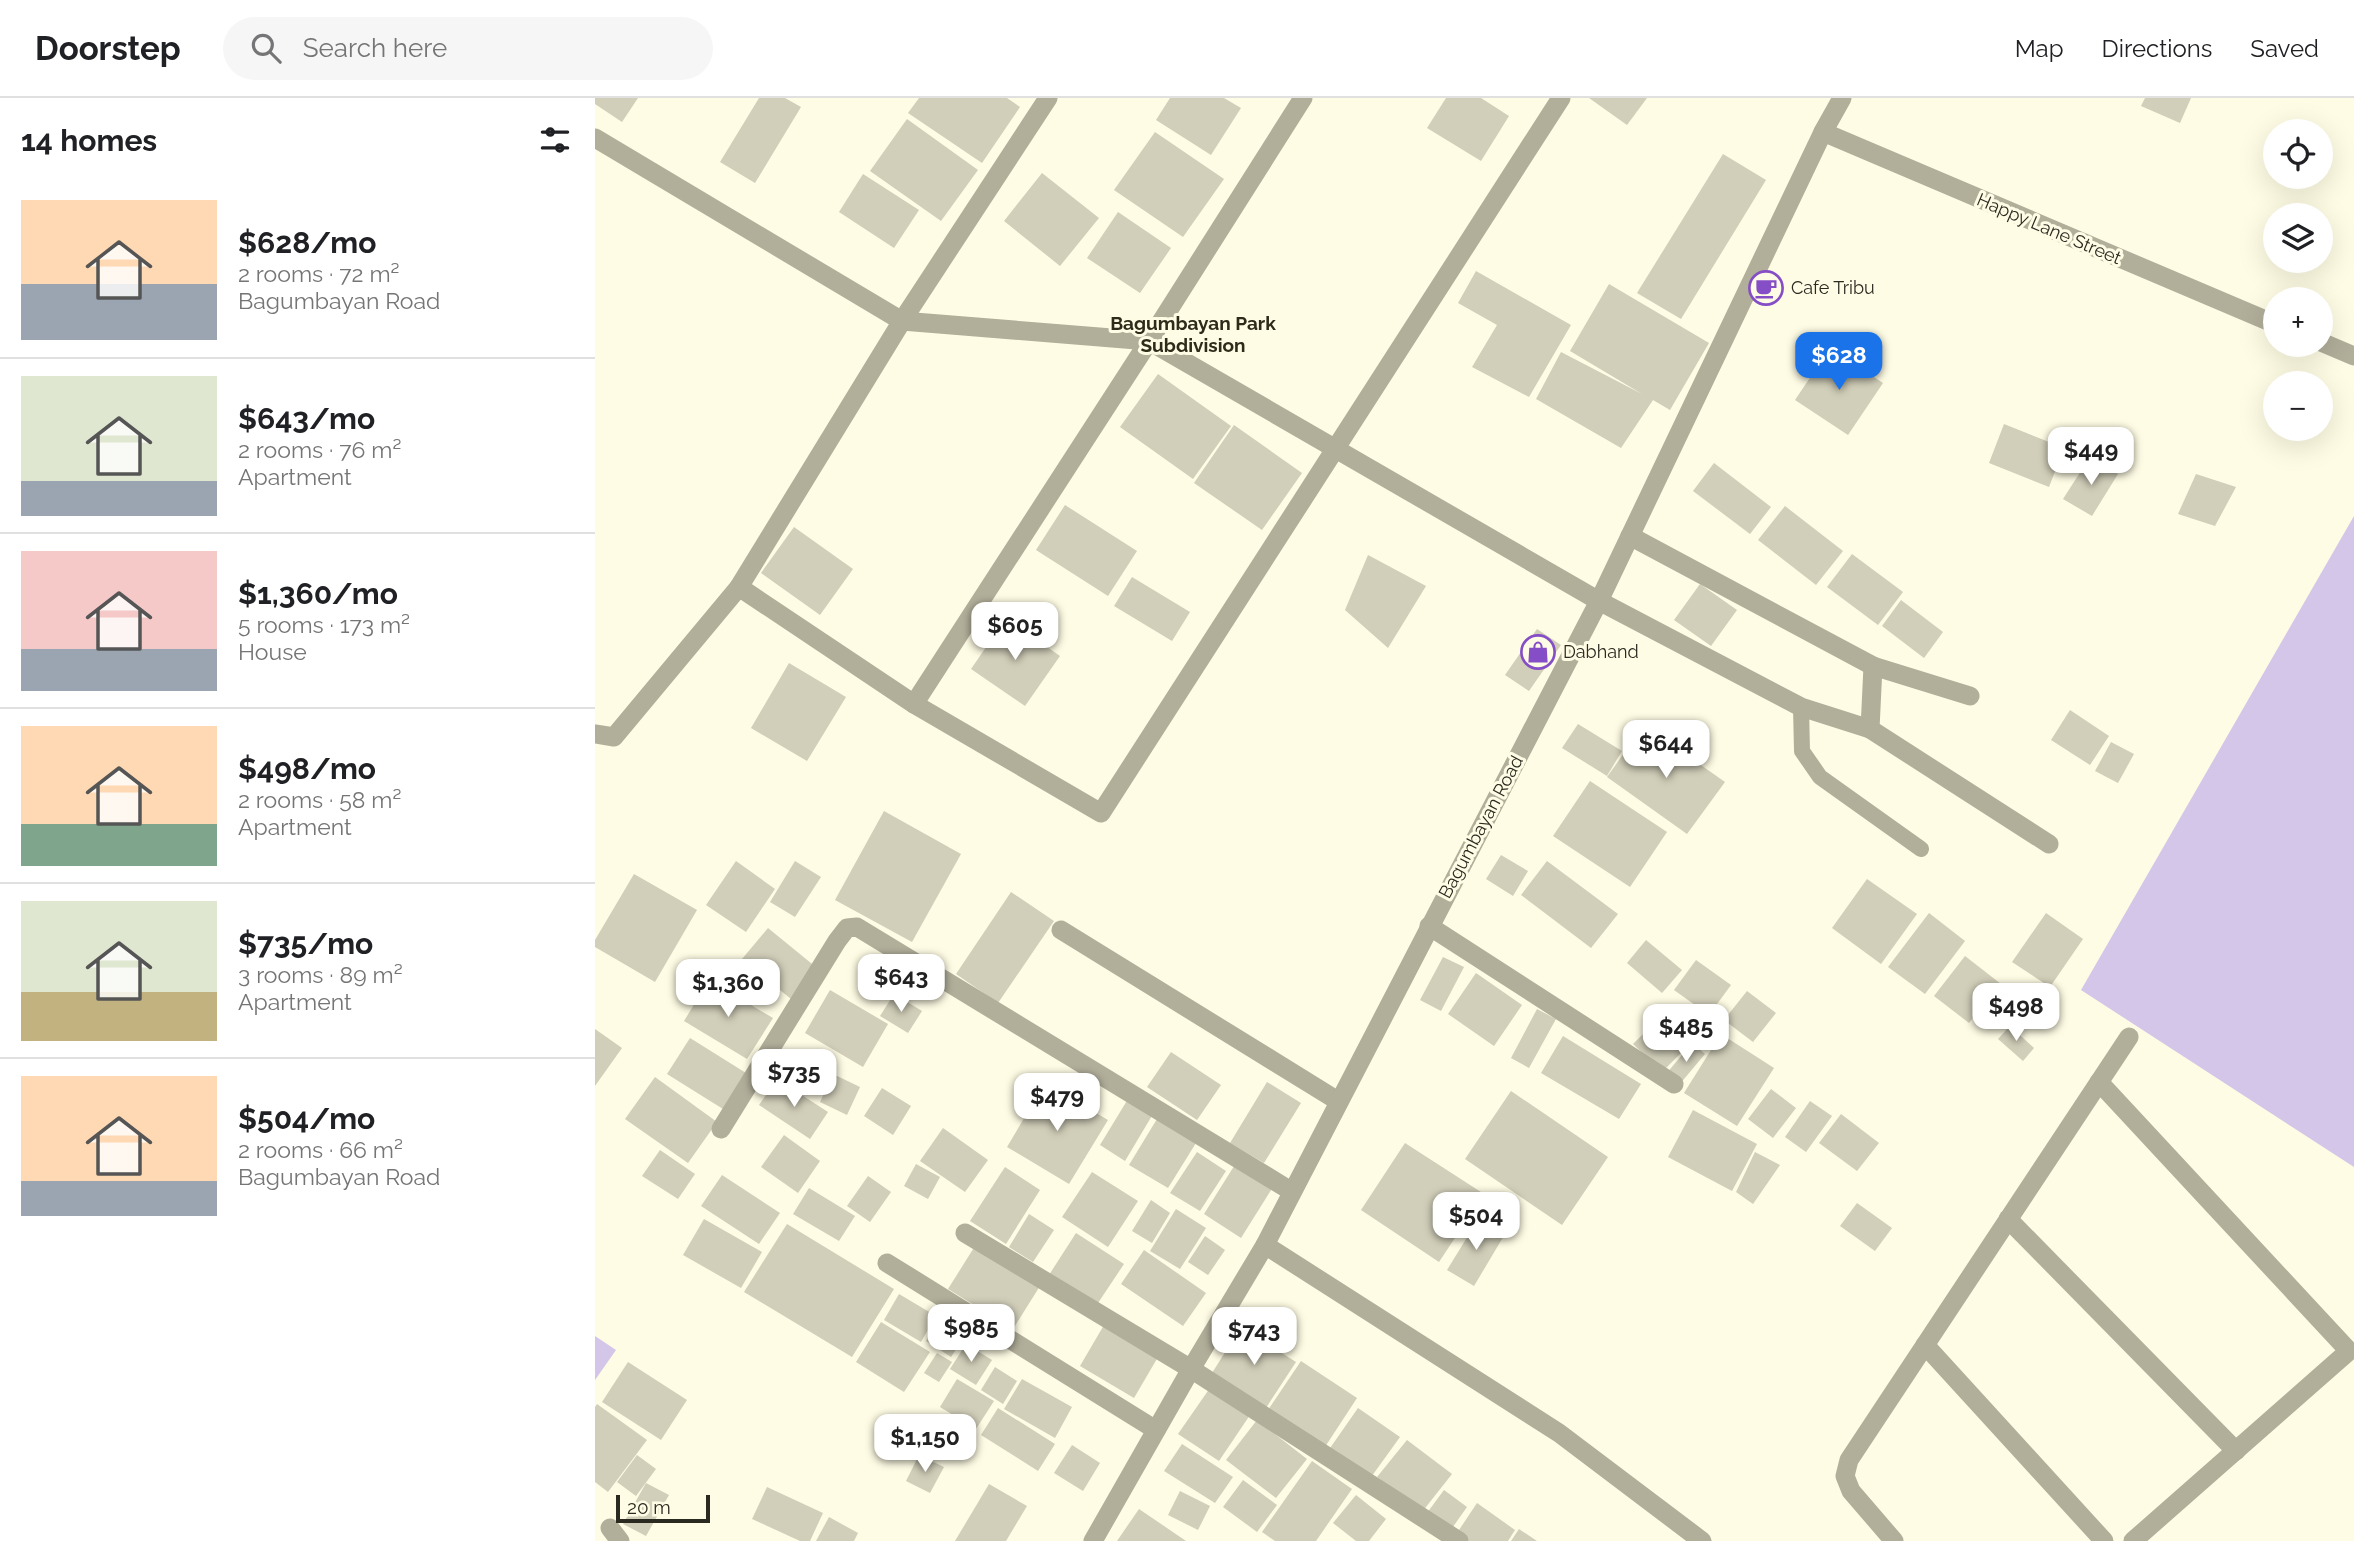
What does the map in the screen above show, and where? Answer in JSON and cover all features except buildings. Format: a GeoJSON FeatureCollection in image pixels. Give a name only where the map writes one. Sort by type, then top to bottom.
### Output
{"type":"FeatureCollection","features":[{"type":"Feature","properties":{"kind":"street"},"geometry":{"type":"LineString","coordinates":[[595,734],[614,737],[739,587],[902,321],[1048,98]]}},
{"type":"Feature","properties":{"kind":"street"},"geometry":{"type":"LineString","coordinates":[[914,704],[1303,98]]}},
{"type":"Feature","properties":{"kind":"street"},"geometry":{"type":"LineString","coordinates":[[739,587],[914,704],[1101,813],[1560,98]]}},
{"type":"Feature","properties":{"kind":"street","name":"Bagumbayan Road"},"geometry":{"type":"LineString","coordinates":[[1094,1541],[1265,1245],[1599,601],[1823,132],[1842,98]]}},
{"type":"Feature","properties":{"kind":"street","name":"Happy Lane Street"},"geometry":{"type":"LineString","coordinates":[[1823,132],[2263,319]]}},
{"type":"Feature","properties":{"kind":"street"},"geometry":{"type":"LineString","coordinates":[[595,138],[902,321],[1149,341],[1599,601],[1801,707],[1870,729],[2049,844]]}},
{"type":"Feature","properties":{"kind":"street"},"geometry":{"type":"LineString","coordinates":[[2333,347],[2354,356]]}},
{"type":"Feature","properties":{"kind":"street"},"geometry":{"type":"LineString","coordinates":[[1630,536],[1873,666],[1970,696]]}},
{"type":"Feature","properties":{"kind":"street"},"geometry":{"type":"LineString","coordinates":[[1870,729],[1873,666]]}},
{"type":"Feature","properties":{"kind":"street"},"geometry":{"type":"LineString","coordinates":[[1429,926],[1674,1084]]}},
{"type":"Feature","properties":{"kind":"street"},"geometry":{"type":"LineString","coordinates":[[721,1129],[837,941],[847,928],[857,927],[1291,1191]]}},
{"type":"Feature","properties":{"kind":"street"},"geometry":{"type":"LineString","coordinates":[[1061,930],[1338,1101]]}},
{"type":"Feature","properties":{"kind":"street"},"geometry":{"type":"LineString","coordinates":[[1894,1541],[1851,1492],[1846,1476],[1849,1460],[2129,1037]]}},
{"type":"Feature","properties":{"kind":"street"},"geometry":{"type":"LineString","coordinates":[[2099,1082],[2352,1354],[2133,1541]]}},
{"type":"Feature","properties":{"kind":"street"},"geometry":{"type":"LineString","coordinates":[[2008,1219],[2236,1451]]}},
{"type":"Feature","properties":{"kind":"street"},"geometry":{"type":"LineString","coordinates":[[965,1233],[1191,1369],[1459,1541]]}},
{"type":"Feature","properties":{"kind":"street"},"geometry":{"type":"LineString","coordinates":[[1265,1245],[1559,1433],[1702,1541]]}},
{"type":"Feature","properties":{"kind":"street"},"geometry":{"type":"LineString","coordinates":[[887,1263],[1156,1430]]}},
{"type":"Feature","properties":{"kind":"street"},"geometry":{"type":"LineString","coordinates":[[1925,1345],[2104,1541]]}},
{"type":"Feature","properties":{"kind":"lane"},"geometry":{"type":"LineString","coordinates":[[1801,707],[1802,751],[1820,777],[1921,849]]}},
{"type":"Feature","properties":{"kind":"shaded area"},"geometry":{"type":"Polygon","coordinates":[[[2354,516],[2354,1167],[2081,990],[2354,516]]]}},
{"type":"Feature","properties":{"kind":"shaded area"},"geometry":{"type":"Polygon","coordinates":[[[595,1336],[616,1350],[595,1380],[595,1336]]]}},
{"type":"Feature","properties":{"kind":"place","name":"Cafe Tribu"},"geometry":{"type":"Point","coordinates":[1766,288]}},
{"type":"Feature","properties":{"kind":"place","name":"Dabhand"},"geometry":{"type":"Point","coordinates":[1538,652]}},
{"type":"Feature","properties":{"kind":"district","name":"Bagumbayan Park Subdivision"},"geometry":{"type":"Point","coordinates":[1193,334]}}]}
